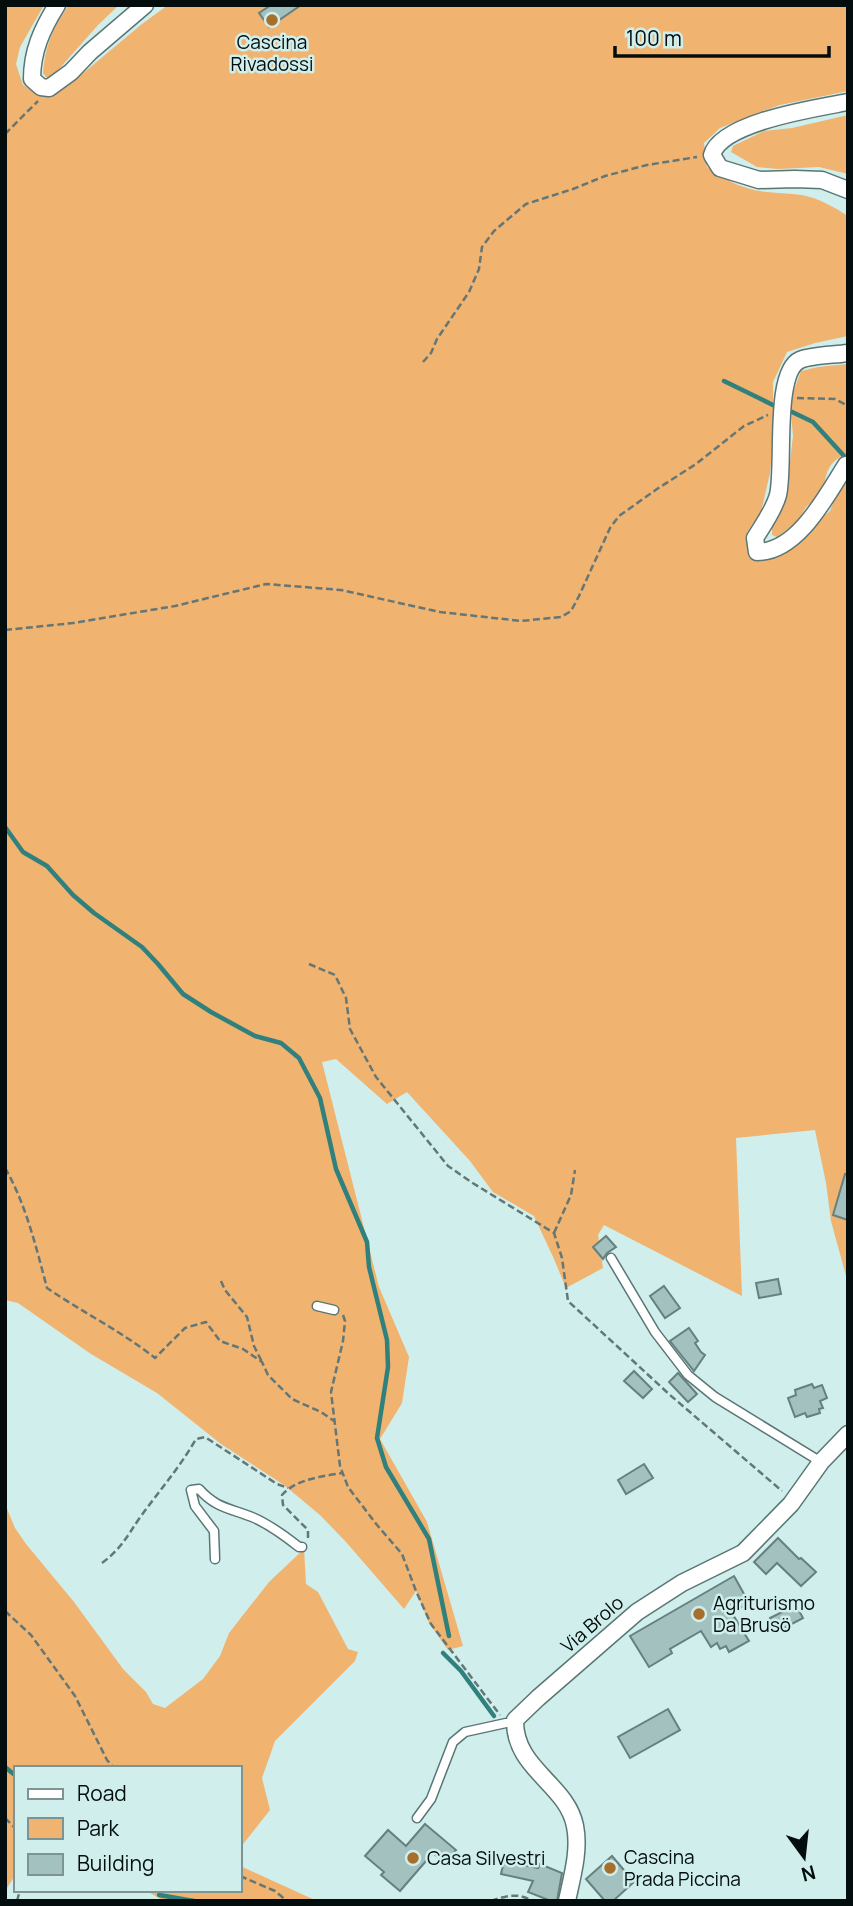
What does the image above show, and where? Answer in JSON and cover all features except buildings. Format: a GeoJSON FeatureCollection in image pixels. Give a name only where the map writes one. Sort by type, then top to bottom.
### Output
{"type":"FeatureCollection","features":[{"type":"Feature","properties":{"kind":"street"},"geometry":{"type":"LineString","coordinates":[[57,5],[47,22],[32,62],[32,79],[49,88],[71,72],[145,5]]}},
{"type":"Feature","properties":{"kind":"street"},"geometry":{"type":"LineString","coordinates":[[848,103],[816,108],[750,125],[721,141],[714,148],[712,155],[720,168],[759,180],[821,180],[848,190]]}},
{"type":"Feature","properties":{"kind":"street"},"geometry":{"type":"LineString","coordinates":[[848,353],[799,360],[791,368],[782,406],[778,497],[755,538],[757,552],[767,552],[784,544],[803,526],[824,503],[848,465]]}},
{"type":"Feature","properties":{"kind":"street","name":"Via Brolo"},"geometry":{"type":"LineString","coordinates":[[564,1900],[576,1850],[575,1824],[563,1801],[521,1751],[516,1738],[515,1720],[636,1612],[682,1583],[743,1553],[794,1500],[821,1462],[848,1434]]}},
{"type":"Feature","properties":{"kind":"lane"},"geometry":{"type":"LineString","coordinates":[[611,1258],[655,1332],[688,1375],[715,1397],[821,1462]]}},
{"type":"Feature","properties":{"kind":"lane"},"geometry":{"type":"LineString","coordinates":[[317,1306],[334,1310]]}},
{"type":"Feature","properties":{"kind":"lane"},"geometry":{"type":"LineString","coordinates":[[215,1559],[214,1531],[195,1506],[191,1490],[199,1489],[209,1501],[253,1517],[302,1547]]}},
{"type":"Feature","properties":{"kind":"lane"},"geometry":{"type":"LineString","coordinates":[[417,1818],[431,1799],[453,1742],[465,1732],[506,1723]]}},
{"type":"Feature","properties":{"kind":"path"},"geometry":{"type":"LineString","coordinates":[[5,134],[49,88]]}},
{"type":"Feature","properties":{"kind":"path"},"geometry":{"type":"LineString","coordinates":[[424,362],[469,292],[479,269],[482,247],[494,231],[526,204],[573,190],[605,176],[647,165],[712,155]]}},
{"type":"Feature","properties":{"kind":"path"},"geometry":{"type":"LineString","coordinates":[[5,630],[73,623],[175,606],[266,584],[341,590],[440,612],[522,621],[561,617],[571,611],[610,528],[620,516],[696,464],[744,426],[797,397],[835,399],[848,406]]}},
{"type":"Feature","properties":{"kind":"path"},"geometry":{"type":"LineString","coordinates":[[309,964],[335,975],[346,998],[350,1029],[376,1077],[447,1166],[554,1233],[562,1258],[568,1301],[688,1411],[794,1500]]}},
{"type":"Feature","properties":{"kind":"path"},"geometry":{"type":"LineString","coordinates":[[5,1168],[16,1186],[47,1287],[155,1358],[185,1328],[206,1322],[220,1341],[243,1349],[262,1362]]}},
{"type":"Feature","properties":{"kind":"path"},"geometry":{"type":"LineString","coordinates":[[554,1233],[571,1195],[575,1170]]}},
{"type":"Feature","properties":{"kind":"path"},"geometry":{"type":"LineString","coordinates":[[221,1281],[247,1317],[254,1346],[268,1375],[292,1399],[334,1421]]}},
{"type":"Feature","properties":{"kind":"path"},"geometry":{"type":"LineString","coordinates":[[334,1310],[342,1312],[345,1321],[331,1392],[342,1473],[348,1487],[402,1554],[431,1624],[506,1723]]}},
{"type":"Feature","properties":{"kind":"path"},"geometry":{"type":"LineString","coordinates":[[102,1563],[118,1551],[181,1464],[195,1439],[205,1437],[288,1489]]}},
{"type":"Feature","properties":{"kind":"path"},"geometry":{"type":"LineString","coordinates":[[302,1547],[307,1546],[308,1530],[283,1505],[282,1495],[288,1489],[324,1476],[342,1473]]}},
{"type":"Feature","properties":{"kind":"path"},"geometry":{"type":"LineString","coordinates":[[5,1611],[31,1635],[75,1696],[112,1766]]}},
{"type":"Feature","properties":{"kind":"path"},"geometry":{"type":"LineString","coordinates":[[242,1877],[275,1891],[286,1901]]}},
{"type":"Feature","properties":{"kind":"path"},"geometry":{"type":"LineString","coordinates":[[491,1901],[508,1896],[524,1896],[532,1901]]}},
{"type":"Feature","properties":{"kind":"green space"},"geometry":{"type":"Polygon","coordinates":[[[5,5],[44,5],[20,47],[16,64],[23,85],[41,96],[55,93],[69,85],[168,5],[848,5],[848,91],[780,105],[720,128],[704,143],[707,167],[731,182],[754,190],[808,196],[848,216],[848,336],[787,352],[773,382],[770,473],[761,512],[747,532],[749,555],[765,559],[791,549],[830,511],[838,490],[848,482],[848,1283],[831,1221],[815,1130],[736,1138],[742,1296],[604,1225],[598,1235],[603,1268],[566,1288],[534,1216],[493,1192],[470,1161],[407,1092],[387,1104],[336,1059],[322,1062],[379,1287],[409,1357],[402,1403],[380,1439],[427,1522],[463,1646],[448,1650],[429,1623],[416,1591],[404,1609],[320,1515],[284,1485],[221,1444],[157,1393],[91,1354],[18,1303],[5,1300],[5,5]]]}},
{"type":"Feature","properties":{"kind":"green space"},"geometry":{"type":"Polygon","coordinates":[[[69,5],[119,5],[51,78],[46,77],[43,73],[48,45],[58,21],[69,5]]]}},
{"type":"Feature","properties":{"kind":"green space"},"geometry":{"type":"Polygon","coordinates":[[[848,115],[848,174],[819,167],[757,167],[731,152],[733,146],[764,131],[792,128],[848,115]]]}},
{"type":"Feature","properties":{"kind":"green space"},"geometry":{"type":"Polygon","coordinates":[[[848,364],[848,454],[832,464],[823,492],[806,507],[798,521],[777,537],[772,535],[772,525],[786,495],[793,436],[790,401],[801,371],[848,364]]]}},
{"type":"Feature","properties":{"kind":"green space"},"geometry":{"type":"Polygon","coordinates":[[[5,1504],[15,1528],[26,1544],[74,1602],[123,1669],[146,1692],[153,1704],[165,1708],[203,1679],[220,1656],[229,1633],[269,1582],[304,1549],[306,1584],[318,1592],[348,1649],[358,1652],[355,1661],[275,1741],[262,1778],[270,1810],[242,1845],[242,1766],[14,1766],[14,1877],[5,1891],[5,1504]]]}},
{"type":"Feature","properties":{"kind":"green space"},"geometry":{"type":"Polygon","coordinates":[[[242,1867],[317,1901],[164,1901],[148,1892],[242,1892],[242,1867]]]}},
{"type":"Feature","properties":{"kind":"waterway"},"geometry":{"type":"LineString","coordinates":[[724,381],[775,406]]}},
{"type":"Feature","properties":{"kind":"waterway"},"geometry":{"type":"LineString","coordinates":[[788,410],[813,422],[845,457]]}},
{"type":"Feature","properties":{"kind":"waterway"},"geometry":{"type":"LineString","coordinates":[[5,827],[23,852],[47,866],[73,895],[94,913],[142,947],[183,994],[255,1036],[281,1043],[299,1058],[320,1098],[336,1169],[367,1242],[369,1267],[387,1340],[388,1367],[377,1438],[386,1467],[429,1539],[449,1636]]}},
{"type":"Feature","properties":{"kind":"waterway"},"geometry":{"type":"LineString","coordinates":[[443,1653],[461,1671],[494,1716]]}},
{"type":"Feature","properties":{"kind":"waterway"},"geometry":{"type":"LineString","coordinates":[[5,1767],[14,1774]]}},
{"type":"Feature","properties":{"kind":"waterway"},"geometry":{"type":"LineString","coordinates":[[159,1895],[194,1901]]}},
{"type":"Feature","properties":{"kind":"place","name":"Cascina Rivadossi"},"geometry":{"type":"Point","coordinates":[272,20]}},
{"type":"Feature","properties":{"kind":"place","name":"Agriturismo Da Brusö"},"geometry":{"type":"Point","coordinates":[699,1614]}},
{"type":"Feature","properties":{"kind":"place","name":"Casa Silvestri"},"geometry":{"type":"Point","coordinates":[413,1858]}},
{"type":"Feature","properties":{"kind":"place","name":"Cascina Prada Piccina"},"geometry":{"type":"Point","coordinates":[610,1868]}}]}
